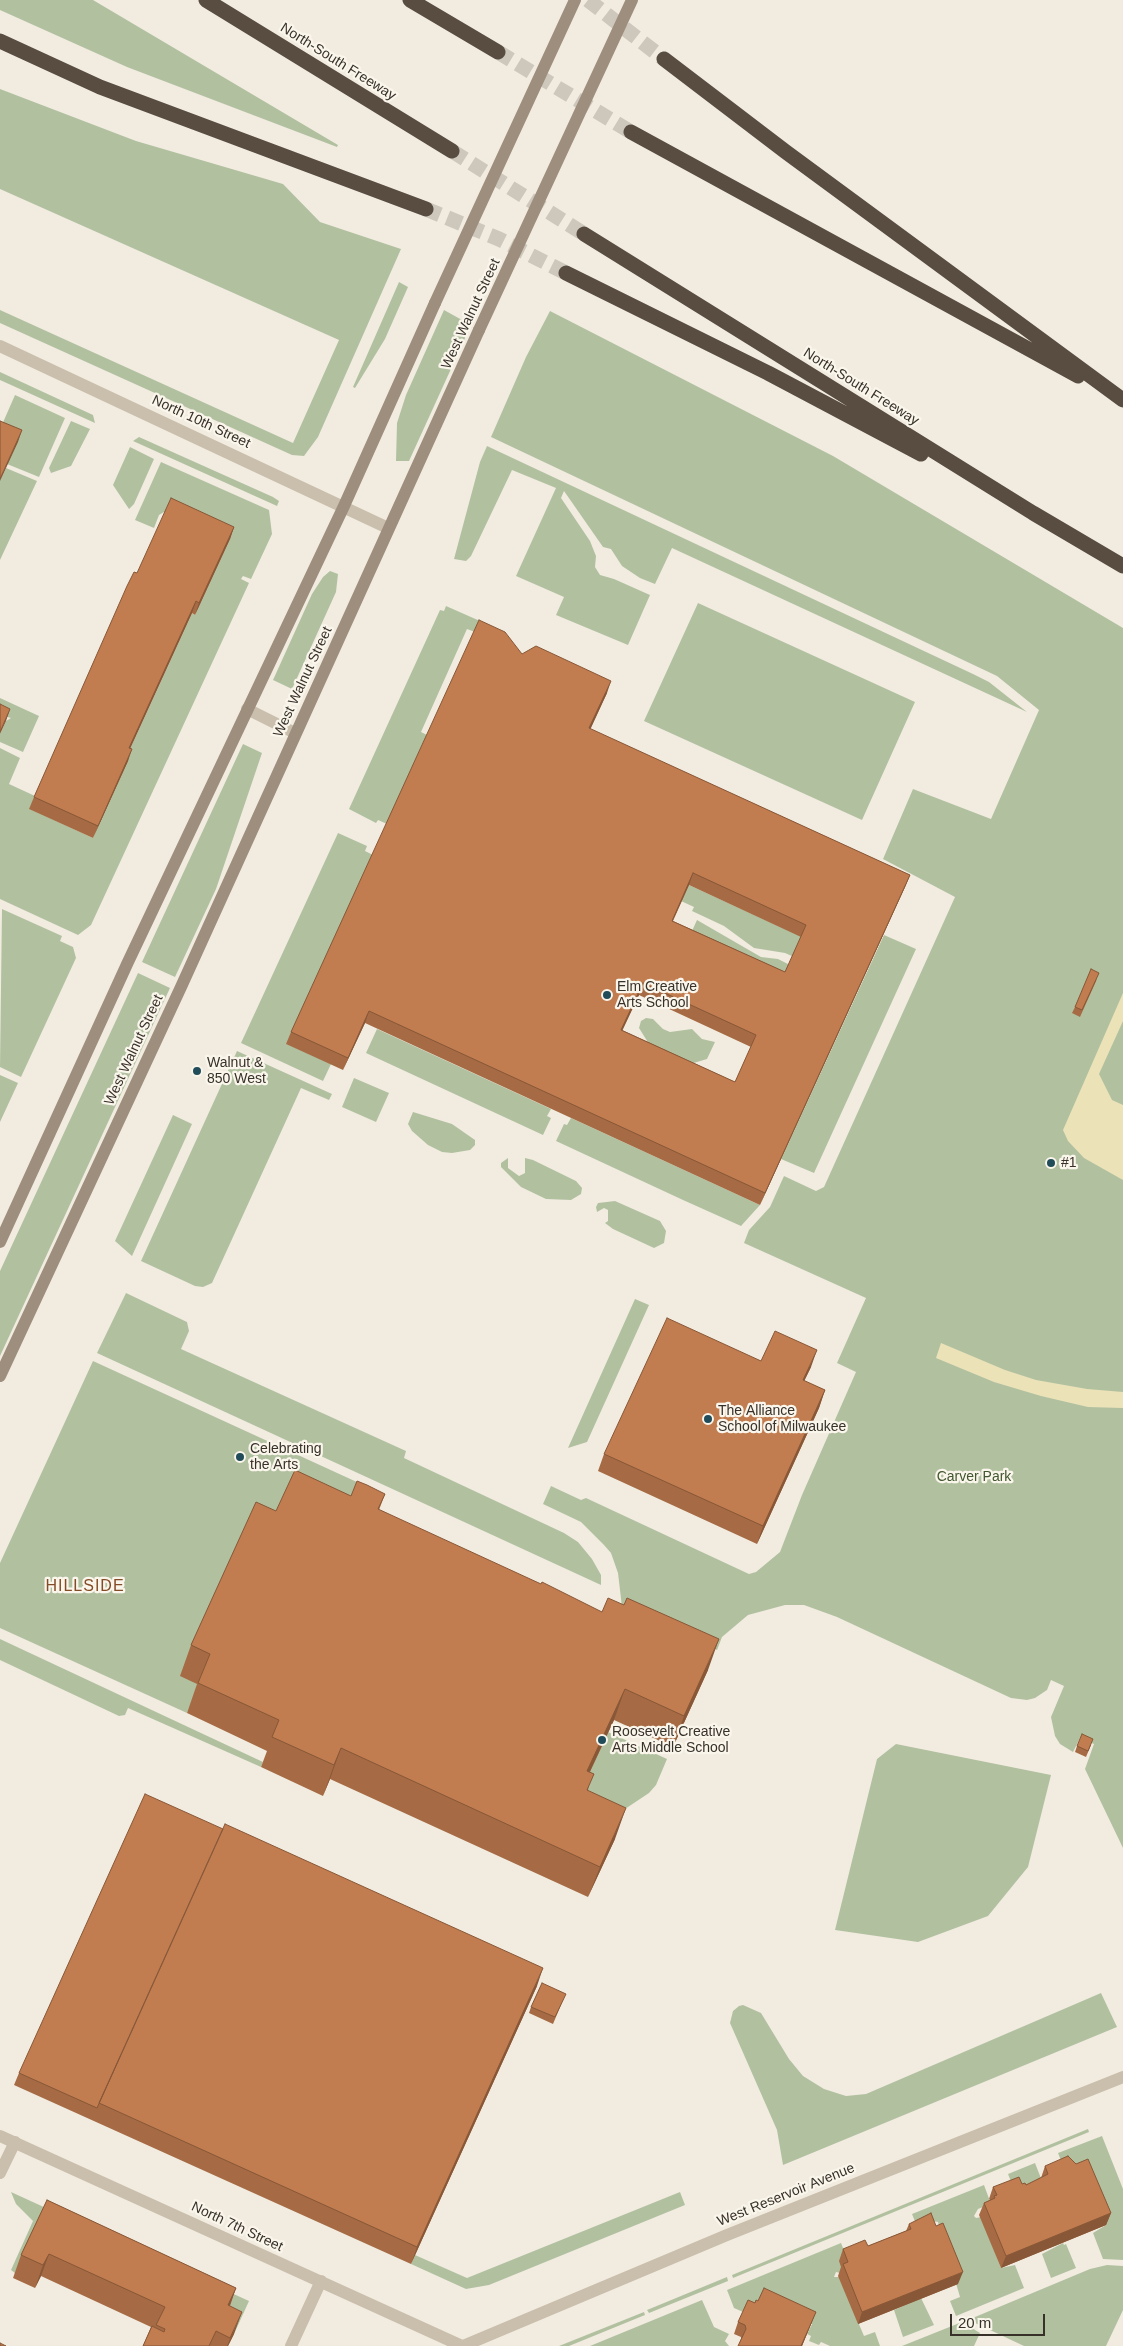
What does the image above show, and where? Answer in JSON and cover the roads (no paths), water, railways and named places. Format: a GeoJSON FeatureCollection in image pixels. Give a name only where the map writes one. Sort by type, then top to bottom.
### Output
{"type":"FeatureCollection","features":[{"type":"Feature","properties":{"kind":"highway","name":"North-South Freeway"},"geometry":{"type":"LineString","coordinates":[[206,0],[452,152]]}},
{"type":"Feature","properties":{"kind":"highway"},"geometry":{"type":"LineString","coordinates":[[410,0],[498,52]]}},
{"type":"Feature","properties":{"kind":"highway"},"geometry":{"type":"LineString","coordinates":[[0,41],[100,87],[426,209]]}},
{"type":"Feature","properties":{"kind":"highway"},"geometry":{"type":"LineString","coordinates":[[664,59],[786,152],[1123,401]]}},
{"type":"Feature","properties":{"kind":"highway"},"geometry":{"type":"LineString","coordinates":[[631,132],[1123,401]]}},
{"type":"Feature","properties":{"kind":"highway","name":"North-South Freeway"},"geometry":{"type":"LineString","coordinates":[[584,234],[1033,513],[1123,566]]}},
{"type":"Feature","properties":{"kind":"highway"},"geometry":{"type":"LineString","coordinates":[[566,273],[768,373],[1033,513]]}},
{"type":"Feature","properties":{"kind":"main road"},"geometry":{"type":"LineString","coordinates":[[0,1242],[247,709],[344,506],[435,303],[575,0]]}},
{"type":"Feature","properties":{"kind":"main road","name":"West Walnut Street"},"geometry":{"type":"LineString","coordinates":[[0,1376],[632,0]]}},
{"type":"Feature","properties":{"kind":"street","name":"North 10th Street"},"geometry":{"type":"LineString","coordinates":[[0,346],[388,528]]}},
{"type":"Feature","properties":{"kind":"street"},"geometry":{"type":"LineString","coordinates":[[247,709],[296,733]]}},
{"type":"Feature","properties":{"kind":"street","name":"West Reservoir Avenue"},"geometry":{"type":"LineString","coordinates":[[462,2346],[727,2235],[1123,2077]]}},
{"type":"Feature","properties":{"kind":"street","name":"North 7th Street"},"geometry":{"type":"LineString","coordinates":[[0,2136],[462,2346]]}},
{"type":"Feature","properties":{"kind":"street"},"geometry":{"type":"LineString","coordinates":[[0,2174],[15,2142]]}},
{"type":"Feature","properties":{"kind":"street"},"geometry":{"type":"LineString","coordinates":[[291,2346],[321,2282]]}},
{"type":"Feature","properties":{"kind":"tunnel"},"geometry":{"type":"LineString","coordinates":[[588,0],[664,59]]}},
{"type":"Feature","properties":{"kind":"tunnel"},"geometry":{"type":"LineString","coordinates":[[498,52],[631,132]]}},
{"type":"Feature","properties":{"kind":"tunnel"},"geometry":{"type":"LineString","coordinates":[[452,151],[584,234]]}},
{"type":"Feature","properties":{"kind":"tunnel"},"geometry":{"type":"LineString","coordinates":[[426,209],[499,239],[566,273]]}},
{"type":"Feature","properties":{"kind":"place","name":"Elm Creative Arts School"},"geometry":{"type":"Point","coordinates":[607,995]}},
{"type":"Feature","properties":{"kind":"place","name":"Walnut & 850 West"},"geometry":{"type":"Point","coordinates":[197,1071]}},
{"type":"Feature","properties":{"kind":"place","name":"#1"},"geometry":{"type":"Point","coordinates":[1051,1163]}},
{"type":"Feature","properties":{"kind":"place","name":"The Alliance School of Milwaukee"},"geometry":{"type":"Point","coordinates":[708,1419]}},
{"type":"Feature","properties":{"kind":"place","name":"Celebrating the Arts"},"geometry":{"type":"Point","coordinates":[240,1457]}},
{"type":"Feature","properties":{"kind":"place","name":"Roosevelt Creative Arts Middle School"},"geometry":{"type":"Point","coordinates":[602,1740]}},
{"type":"Feature","properties":{"kind":"district","name":"HILLSIDE"},"geometry":{"type":"Point","coordinates":[85,1587]}},
{"type":"Feature","properties":{"kind":"park label","name":"Carver Park"},"geometry":{"type":"Point","coordinates":[974,1477]}}]}
